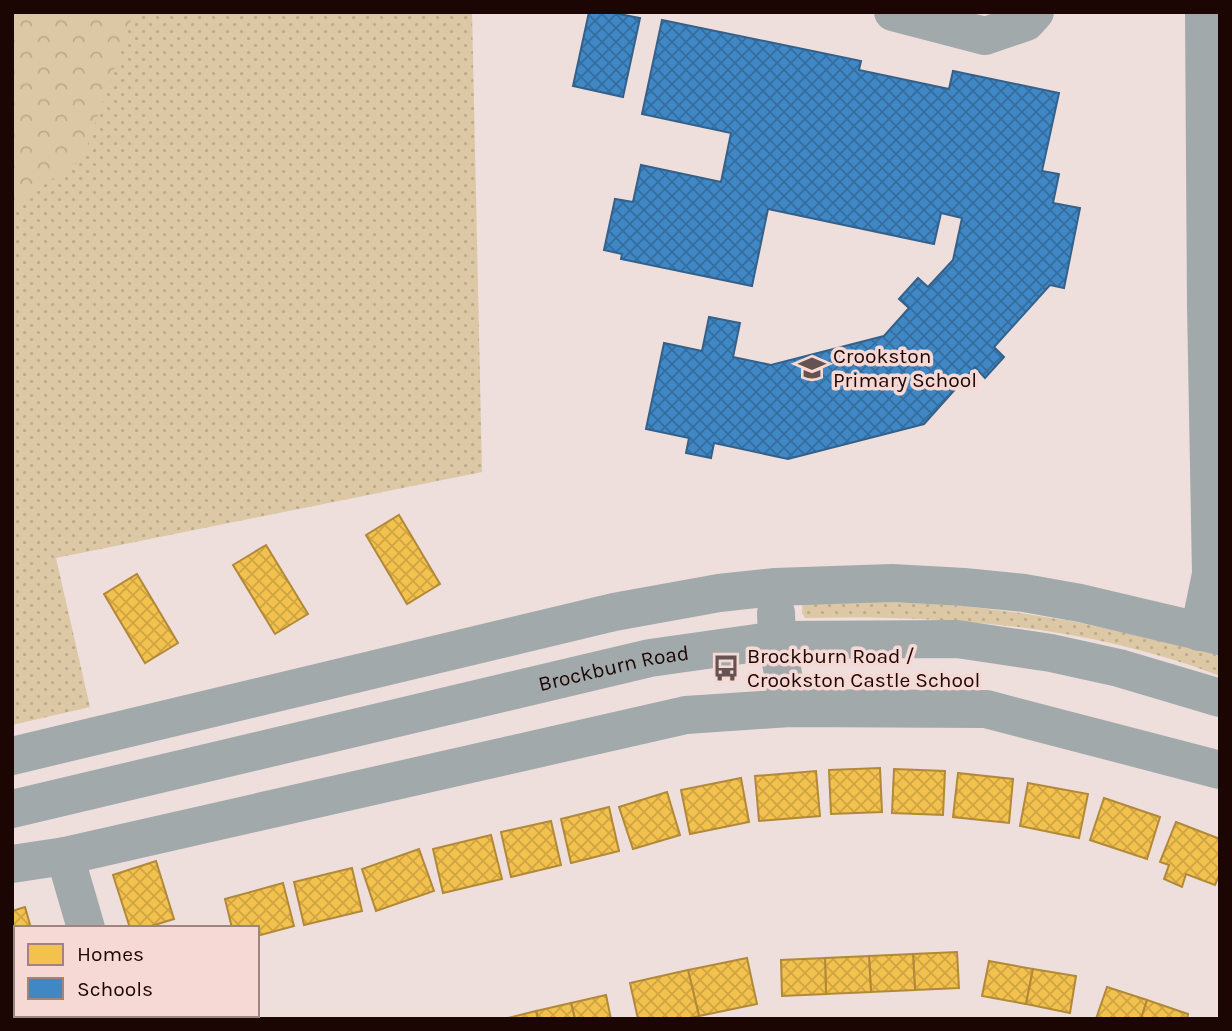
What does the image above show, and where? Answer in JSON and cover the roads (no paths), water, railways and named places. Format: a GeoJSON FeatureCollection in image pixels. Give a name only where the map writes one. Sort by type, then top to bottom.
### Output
{"type":"FeatureCollection","features":[{"type":"Feature","properties":{"kind":"street"},"geometry":{"type":"LineString","coordinates":[[893,12],[985,36],[1026,22],[1035,12]]}},
{"type":"Feature","properties":{"kind":"street"},"geometry":{"type":"LineString","coordinates":[[12,756],[614,612],[719,593],[775,587],[892,583],[1024,593],[1080,603],[1209,634],[1216,574],[1213,305],[1204,12]]}},
{"type":"Feature","properties":{"kind":"street"},"geometry":{"type":"LineString","coordinates":[[775,587],[777,640],[789,708]]}},
{"type":"Feature","properties":{"kind":"street","name":"Brockburn Road"},"geometry":{"type":"LineString","coordinates":[[12,808],[650,658],[777,640],[957,639],[1051,653],[1119,668],[1220,698]]}},
{"type":"Feature","properties":{"kind":"street"},"geometry":{"type":"LineString","coordinates":[[12,864],[65,856],[686,715],[789,708],[986,709],[1220,770]]}},
{"type":"Feature","properties":{"kind":"street"},"geometry":{"type":"LineString","coordinates":[[65,856],[85,926]]}},
{"type":"Feature","properties":{"kind":"place","name":"Crookston Primary School"},"geometry":{"type":"Point","coordinates":[812,368]}},
{"type":"Feature","properties":{"kind":"place","name":"Brockburn Road / Crookston Castle School"},"geometry":{"type":"Point","coordinates":[726,668]}}]}
